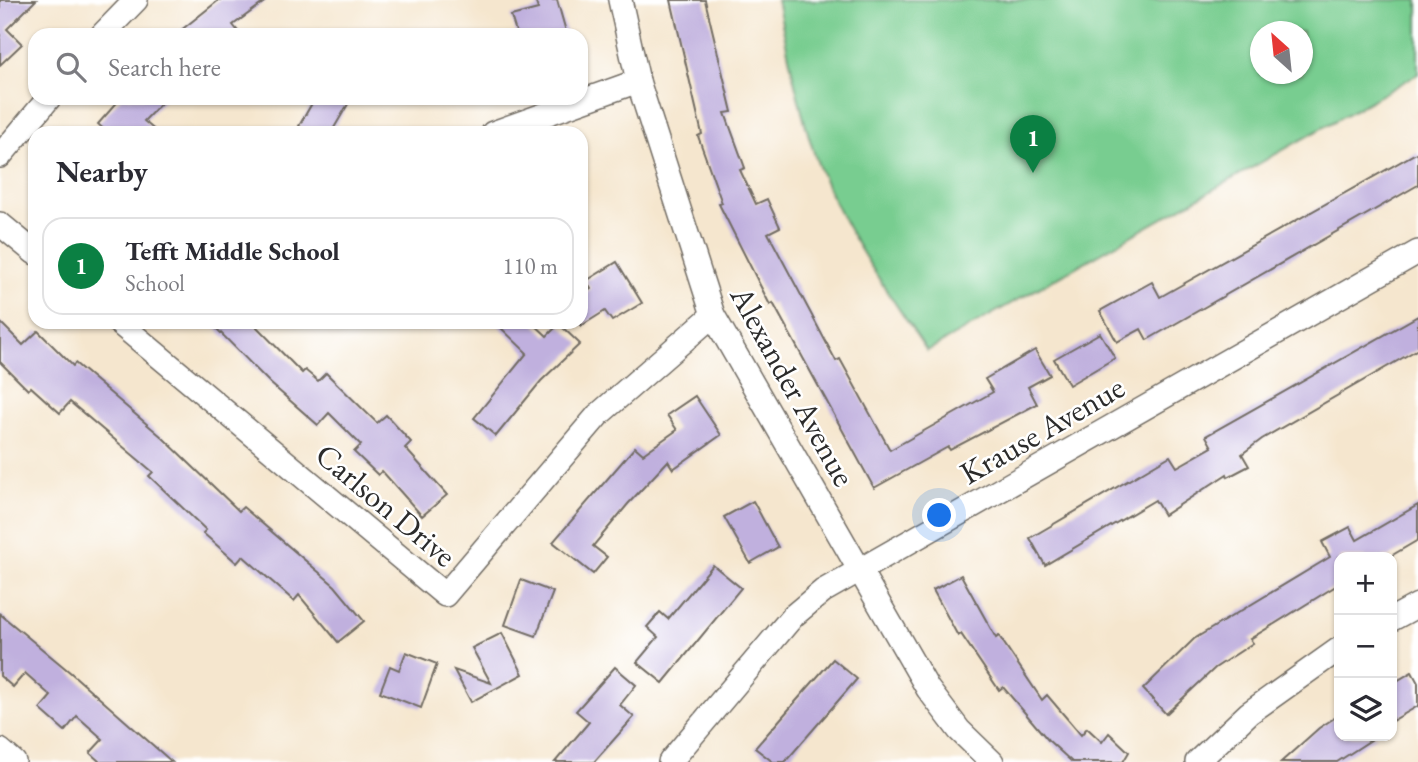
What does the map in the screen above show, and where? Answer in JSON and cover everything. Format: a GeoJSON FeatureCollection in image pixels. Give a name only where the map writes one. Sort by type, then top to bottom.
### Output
{"type":"FeatureCollection","features":[{"type":"Feature","properties":{"kind":"street"},"geometry":{"type":"LineString","coordinates":[[109,28],[136,0]]}},
{"type":"Feature","properties":{"kind":"street","name":"Alexander Avenue"},"geometry":{"type":"LineString","coordinates":[[620,0],[638,82],[713,315],[928,690],[959,730],[992,762]]}},
{"type":"Feature","properties":{"kind":"street"},"geometry":{"type":"LineString","coordinates":[[588,100],[638,82]]}},
{"type":"Feature","properties":{"kind":"street"},"geometry":{"type":"LineString","coordinates":[[0,156],[43,105]]}},
{"type":"Feature","properties":{"kind":"street"},"geometry":{"type":"LineString","coordinates":[[514,126],[573,105]]}},
{"type":"Feature","properties":{"kind":"street"},"geometry":{"type":"LineString","coordinates":[[0,224],[28,247]]}},
{"type":"Feature","properties":{"kind":"street","name":"Krause Avenue"},"geometry":{"type":"LineString","coordinates":[[670,762],[793,616],[823,591],[1418,252]]}},
{"type":"Feature","properties":{"kind":"street","name":"Carlson Drive"},"geometry":{"type":"LineString","coordinates":[[126,329],[445,595],[598,415],[713,315]]}},
{"type":"Feature","properties":{"kind":"street"},"geometry":{"type":"LineString","coordinates":[[1397,617],[1418,605]]}},
{"type":"Feature","properties":{"kind":"street"},"geometry":{"type":"LineString","coordinates":[[1197,762],[1249,713],[1334,653]]}},
{"type":"Feature","properties":{"kind":"street"},"geometry":{"type":"LineString","coordinates":[[0,750],[14,762]]}},
{"type":"Feature","properties":{"kind":"green space"},"geometry":{"type":"Polygon","coordinates":[[[777,0],[1418,0],[1418,74],[927,351],[865,257],[837,208],[815,156],[777,0]]]}},
{"type":"Feature","properties":{"kind":"building"},"geometry":{"type":"Polygon","coordinates":[[[0,0],[36,0],[7,29],[22,44],[0,65],[0,0]]]}},
{"type":"Feature","properties":{"kind":"building"},"geometry":{"type":"Polygon","coordinates":[[[219,0],[267,0],[233,25],[235,28],[184,28],[219,0]]]}},
{"type":"Feature","properties":{"kind":"building"},"geometry":{"type":"Polygon","coordinates":[[[535,0],[557,0],[565,28],[515,28],[511,16],[538,9],[535,0]]]}},
{"type":"Feature","properties":{"kind":"building"},"geometry":{"type":"Polygon","coordinates":[[[671,0],[705,0],[732,112],[725,113],[745,168],[740,170],[756,204],[767,199],[780,227],[768,233],[836,361],[840,359],[890,450],[993,392],[985,379],[1035,350],[1050,375],[1028,387],[1037,404],[950,450],[948,447],[874,488],[773,303],[770,305],[719,204],[722,203],[698,136],[702,134],[671,0]]]}},
{"type":"Feature","properties":{"kind":"building"},"geometry":{"type":"Polygon","coordinates":[[[115,105],[159,105],[144,121],[150,126],[98,124],[115,105]]]}},
{"type":"Feature","properties":{"kind":"building"},"geometry":{"type":"Polygon","coordinates":[[[311,105],[347,105],[335,126],[299,126],[311,105]]]}},
{"type":"Feature","properties":{"kind":"building"},"geometry":{"type":"Polygon","coordinates":[[[1418,152],[1418,185],[1147,340],[1141,329],[1117,342],[1100,311],[1152,282],[1160,297],[1418,152]]]}},
{"type":"Feature","properties":{"kind":"building"},"geometry":{"type":"Polygon","coordinates":[[[617,262],[642,303],[612,321],[605,311],[588,322],[588,291],[591,289],[588,280],[617,262]]]}},
{"type":"Feature","properties":{"kind":"building"},"geometry":{"type":"Polygon","coordinates":[[[1418,316],[1418,349],[1262,439],[1242,454],[1249,466],[1228,477],[1227,474],[1164,515],[1155,500],[1045,565],[1030,538],[1170,456],[1177,467],[1212,447],[1206,436],[1418,316]]]}},
{"type":"Feature","properties":{"kind":"building"},"geometry":{"type":"Polygon","coordinates":[[[0,322],[23,345],[38,331],[73,366],[75,363],[162,437],[239,511],[243,507],[335,586],[364,621],[338,642],[299,595],[294,601],[243,556],[237,563],[203,533],[206,530],[149,476],[153,472],[70,402],[60,413],[31,387],[28,390],[0,362],[0,322]]]}},
{"type":"Feature","properties":{"kind":"building"},"geometry":{"type":"Polygon","coordinates":[[[217,329],[259,329],[302,373],[305,370],[318,381],[326,373],[377,423],[386,415],[411,442],[405,448],[447,495],[422,516],[382,471],[378,475],[354,452],[361,445],[329,413],[318,425],[270,383],[217,329]]]}},
{"type":"Feature","properties":{"kind":"building"},"geometry":{"type":"Polygon","coordinates":[[[502,329],[540,329],[547,336],[554,329],[564,329],[580,344],[541,381],[496,436],[474,418],[527,353],[502,329]]]}},
{"type":"Feature","properties":{"kind":"building"},"geometry":{"type":"Polygon","coordinates":[[[1100,333],[1115,358],[1069,385],[1054,359],[1100,333]]]}},
{"type":"Feature","properties":{"kind":"building"},"geometry":{"type":"Polygon","coordinates":[[[695,396],[721,435],[673,469],[668,461],[628,504],[593,546],[607,557],[593,574],[553,542],[635,447],[643,454],[677,430],[667,415],[695,396]]]}},
{"type":"Feature","properties":{"kind":"building"},"geometry":{"type":"Polygon","coordinates":[[[753,501],[778,547],[750,563],[724,517],[753,501]]]}},
{"type":"Feature","properties":{"kind":"building"},"geometry":{"type":"Polygon","coordinates":[[[1418,505],[1418,540],[1397,552],[1334,552],[1334,587],[1250,639],[1253,643],[1215,668],[1166,714],[1143,689],[1194,639],[1330,557],[1322,542],[1350,527],[1357,540],[1418,505]]]}},
{"type":"Feature","properties":{"kind":"building"},"geometry":{"type":"Polygon","coordinates":[[[713,565],[741,588],[663,683],[637,662],[658,637],[647,627],[660,612],[668,619],[713,565]]]}},
{"type":"Feature","properties":{"kind":"building"},"geometry":{"type":"Polygon","coordinates":[[[961,575],[996,638],[999,636],[1042,700],[1047,695],[1081,735],[1087,728],[1102,742],[1109,733],[1129,752],[1123,762],[1072,762],[1048,740],[1003,687],[999,690],[961,634],[958,636],[933,590],[961,575]]]}},
{"type":"Feature","properties":{"kind":"building"},"geometry":{"type":"Polygon","coordinates":[[[521,580],[553,592],[536,636],[505,625],[521,580]]]}},
{"type":"Feature","properties":{"kind":"building"},"geometry":{"type":"Polygon","coordinates":[[[0,614],[172,762],[100,762],[90,753],[103,739],[77,716],[65,731],[40,709],[51,696],[25,673],[13,687],[0,676],[0,614]]]}},
{"type":"Feature","properties":{"kind":"building"},"geometry":{"type":"Polygon","coordinates":[[[502,633],[523,674],[471,702],[454,670],[491,683],[472,648],[502,633]]]}},
{"type":"Feature","properties":{"kind":"building"},"geometry":{"type":"Polygon","coordinates":[[[406,652],[437,664],[421,708],[380,692],[390,666],[399,670],[406,652]]]}},
{"type":"Feature","properties":{"kind":"building"},"geometry":{"type":"Polygon","coordinates":[[[833,659],[857,679],[785,762],[773,762],[755,748],[833,659]]]}},
{"type":"Feature","properties":{"kind":"building"},"geometry":{"type":"Polygon","coordinates":[[[615,667],[636,685],[620,705],[634,717],[594,762],[555,762],[589,722],[576,711],[615,667]]]}},
{"type":"Feature","properties":{"kind":"building"},"geometry":{"type":"Polygon","coordinates":[[[1412,672],[1418,683],[1418,706],[1397,718],[1397,681],[1412,672]]]}},
{"type":"Feature","properties":{"kind":"building"},"geometry":{"type":"Polygon","coordinates":[[[1334,718],[1334,741],[1369,741],[1337,762],[1281,762],[1334,718]]]}},
{"type":"Feature","properties":{"kind":"place","name":"Tefft Middle School"},"geometry":{"type":"Point","coordinates":[1033,173]}}]}
